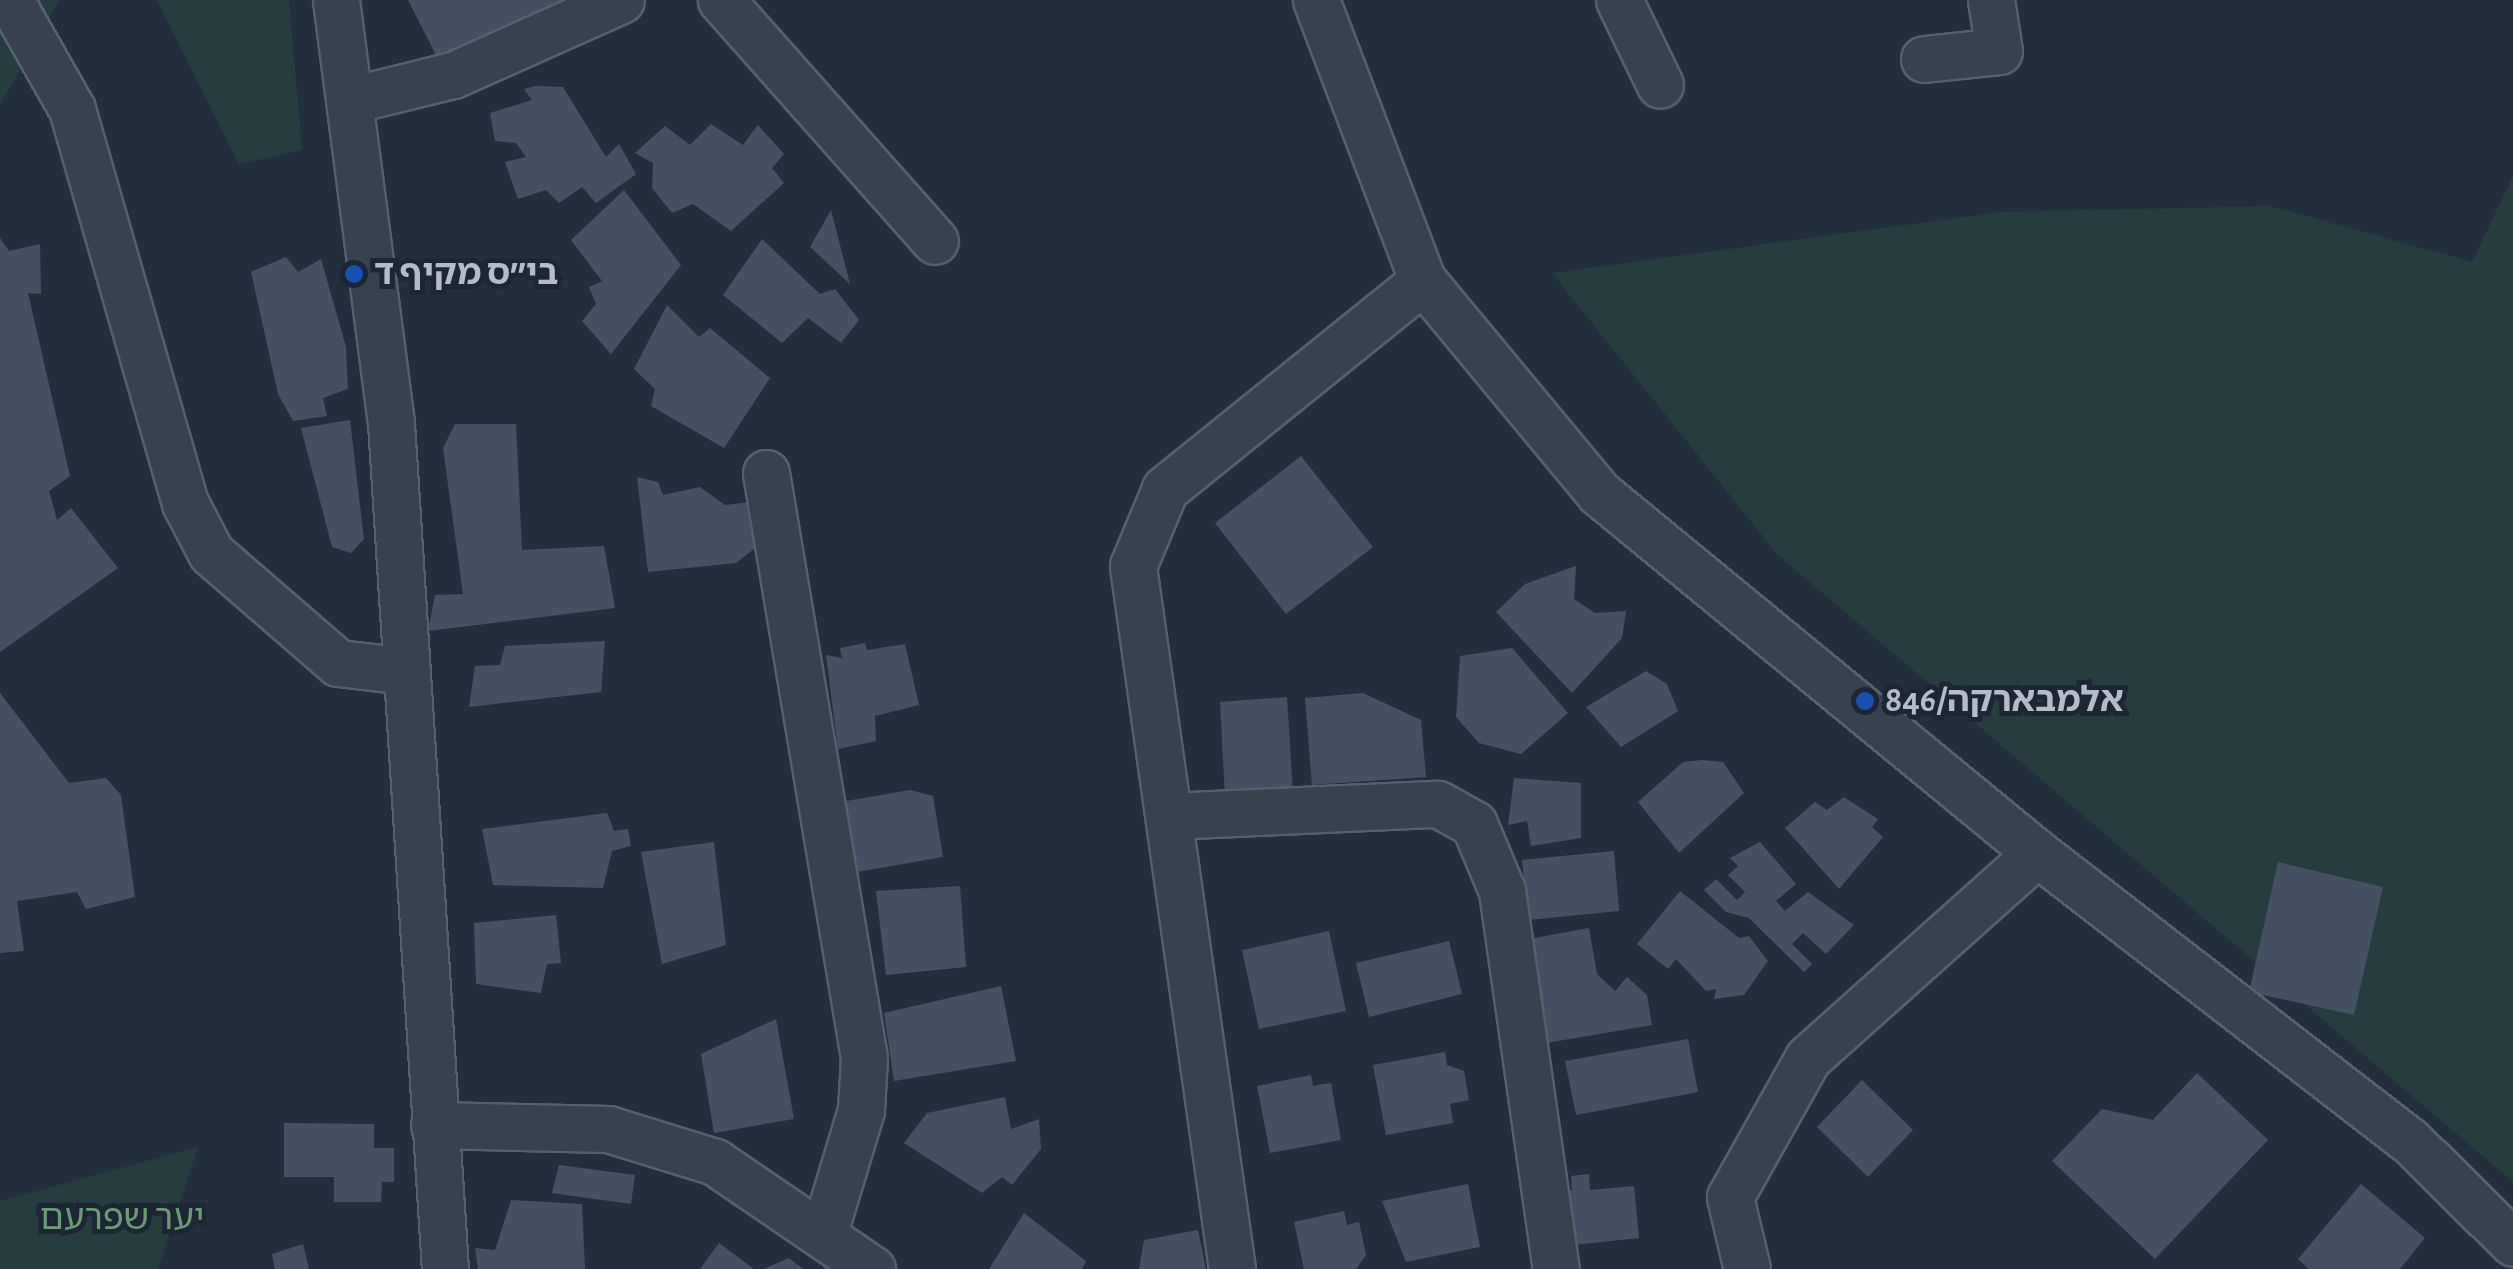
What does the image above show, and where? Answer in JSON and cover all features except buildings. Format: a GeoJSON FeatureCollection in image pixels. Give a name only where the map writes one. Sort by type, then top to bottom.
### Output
{"type":"FeatureCollection","features":[{"type":"Feature","properties":{"kind":"street"},"geometry":{"type":"LineString","coordinates":[[10,0],[72,109],[185,503],[211,553],[338,663],[406,671]]}},
{"type":"Feature","properties":{"kind":"street"},"geometry":{"type":"LineString","coordinates":[[336,0],[391,423],[445,1269]]}},
{"type":"Feature","properties":{"kind":"street"},"geometry":{"type":"LineString","coordinates":[[351,100],[453,76],[621,0]]}},
{"type":"Feature","properties":{"kind":"street"},"geometry":{"type":"LineString","coordinates":[[720,0],[936,241]]}},
{"type":"Feature","properties":{"kind":"street"},"geometry":{"type":"LineString","coordinates":[[1316,0],[1423,280],[1599,493],[2037,853],[2409,1140],[2513,1243]]}},
{"type":"Feature","properties":{"kind":"street"},"geometry":{"type":"LineString","coordinates":[[1619,0],[1660,85]]}},
{"type":"Feature","properties":{"kind":"street"},"geometry":{"type":"LineString","coordinates":[[1924,59],[1998,51],[1991,0]]}},
{"type":"Feature","properties":{"kind":"street"},"geometry":{"type":"LineString","coordinates":[[1232,1269],[1133,566],[1165,489],[1423,280]]}},
{"type":"Feature","properties":{"kind":"street"},"geometry":{"type":"LineString","coordinates":[[766,474],[864,1058],[861,1110],[825,1229]]}},
{"type":"Feature","properties":{"kind":"street"},"geometry":{"type":"LineString","coordinates":[[1169,816],[1438,804],[1474,824],[1502,891],[1556,1269]]}},
{"type":"Feature","properties":{"kind":"street"},"geometry":{"type":"LineString","coordinates":[[1747,1269],[1730,1197],[1808,1058],[2037,853]]}},
{"type":"Feature","properties":{"kind":"street"},"geometry":{"type":"LineString","coordinates":[[434,1124],[608,1129],[715,1162],[825,1229],[872,1269]]}},
{"type":"Feature","properties":{"kind":"green space"},"geometry":{"type":"Polygon","coordinates":[[[0,0],[59,0],[0,105],[0,0]]]}},
{"type":"Feature","properties":{"kind":"green space"},"geometry":{"type":"Polygon","coordinates":[[[157,0],[289,0],[302,150],[239,164],[157,0]]]}},
{"type":"Feature","properties":{"kind":"green space"},"geometry":{"type":"Polygon","coordinates":[[[2513,176],[2513,1182],[1777,554],[1552,273],[2001,212],[2271,206],[2472,262],[2513,176]]]}},
{"type":"Feature","properties":{"kind":"green space","name":"יער שפרעם"},"geometry":{"type":"Polygon","coordinates":[[[198,1147],[158,1269],[0,1269],[0,1201],[198,1147]]]}},
{"type":"Feature","properties":{"kind":"place","name":"בי״ס מקיף ד"},"geometry":{"type":"Point","coordinates":[354,274]}},
{"type":"Feature","properties":{"kind":"place","name":"אלמבארקה/846"},"geometry":{"type":"Point","coordinates":[1865,701]}}]}
